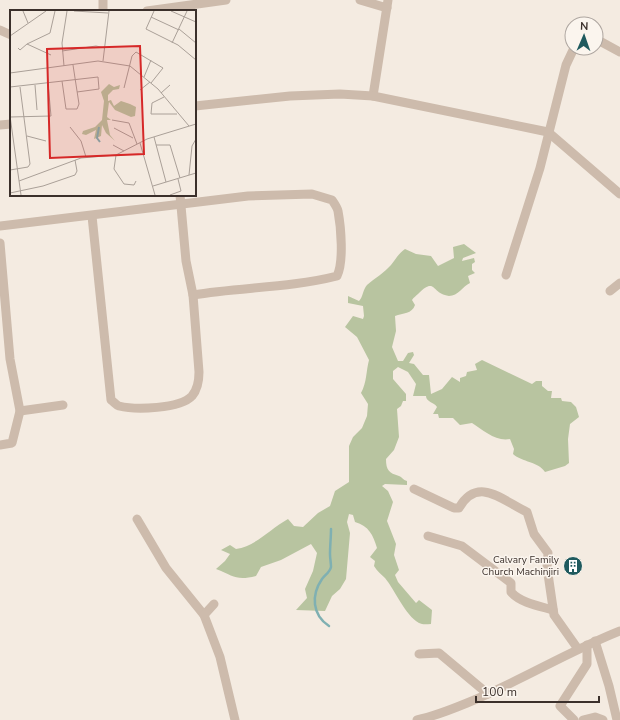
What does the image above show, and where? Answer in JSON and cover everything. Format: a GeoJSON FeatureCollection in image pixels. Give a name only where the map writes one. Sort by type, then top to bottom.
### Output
{"type":"FeatureCollection","features":[{"type":"Feature","properties":{"kind":"street"},"geometry":{"type":"LineString","coordinates":[[154,10],[226,0]]}},
{"type":"Feature","properties":{"kind":"street"},"geometry":{"type":"LineString","coordinates":[[360,0],[387,4],[373,96]]}},
{"type":"Feature","properties":{"kind":"street"},"geometry":{"type":"LineString","coordinates":[[0,30],[10,35]]}},
{"type":"Feature","properties":{"kind":"street"},"geometry":{"type":"LineString","coordinates":[[604,43],[620,52]]}},
{"type":"Feature","properties":{"kind":"street"},"geometry":{"type":"LineString","coordinates":[[506,275],[540,168],[566,65],[570,56]]}},
{"type":"Feature","properties":{"kind":"street"},"geometry":{"type":"LineString","coordinates":[[196,106],[290,96],[340,94],[373,96],[548,132],[620,194]]}},
{"type":"Feature","properties":{"kind":"street"},"geometry":{"type":"LineString","coordinates":[[0,125],[10,124]]}},
{"type":"Feature","properties":{"kind":"street"},"geometry":{"type":"LineString","coordinates":[[0,226],[92,216],[180,200],[248,196],[312,194],[332,200],[338,209],[341,242],[340,269],[337,276],[271,286],[193,294]]}},
{"type":"Feature","properties":{"kind":"street"},"geometry":{"type":"LineString","coordinates":[[92,216],[111,400],[117,406],[155,407],[176,405],[191,396],[198,385],[199,372],[193,294],[186,261],[180,200]]}},
{"type":"Feature","properties":{"kind":"street"},"geometry":{"type":"LineString","coordinates":[[0,243],[10,359],[20,411],[12,443],[0,445]]}},
{"type":"Feature","properties":{"kind":"street"},"geometry":{"type":"LineString","coordinates":[[610,291],[620,283]]}},
{"type":"Feature","properties":{"kind":"street"},"geometry":{"type":"LineString","coordinates":[[20,411],[63,406]]}},
{"type":"Feature","properties":{"kind":"street"},"geometry":{"type":"LineString","coordinates":[[414,488],[454,508],[459,508],[464,499],[473,492],[488,492],[499,496],[527,512],[534,534],[548,553],[547,567],[554,615],[586,645],[609,686],[617,720]]}},
{"type":"Feature","properties":{"kind":"street"},"geometry":{"type":"LineString","coordinates":[[137,519],[166,568],[204,615],[220,657],[235,720]]}},
{"type":"Feature","properties":{"kind":"street"},"geometry":{"type":"LineString","coordinates":[[428,536],[462,546],[477,556],[492,570],[508,579],[511,583],[511,592],[517,598],[534,603],[541,608],[553,610]]}},
{"type":"Feature","properties":{"kind":"street"},"geometry":{"type":"LineString","coordinates":[[204,615],[214,604]]}},
{"type":"Feature","properties":{"kind":"street"},"geometry":{"type":"LineString","coordinates":[[417,720],[432,718],[488,694],[586,645],[620,631]]}},
{"type":"Feature","properties":{"kind":"street"},"geometry":{"type":"LineString","coordinates":[[574,720],[560,706],[587,664],[586,645]]}},
{"type":"Feature","properties":{"kind":"street"},"geometry":{"type":"LineString","coordinates":[[419,654],[439,652],[488,694]]}},
{"type":"Feature","properties":{"kind":"street"},"geometry":{"type":"LineString","coordinates":[[583,720],[595,717],[604,720]]}},
{"type":"Feature","properties":{"kind":"green space"},"geometry":{"type":"Polygon","coordinates":[[[464,244],[476,253],[463,258],[462,261],[474,258],[475,262],[472,264],[472,270],[475,273],[468,276],[470,283],[452,296],[443,295],[431,286],[428,286],[412,300],[415,305],[412,310],[395,316],[396,331],[392,347],[398,361],[403,361],[408,353],[413,352],[414,355],[409,363],[414,364],[423,375],[429,375],[431,394],[442,389],[452,377],[460,382],[460,378],[466,376],[467,372],[477,370],[475,364],[482,360],[532,384],[536,381],[542,381],[542,386],[548,391],[552,391],[551,398],[561,398],[562,401],[571,402],[576,407],[579,417],[570,424],[568,439],[569,463],[565,466],[545,472],[539,466],[513,454],[514,449],[510,439],[500,439],[495,437],[472,423],[460,425],[453,418],[439,418],[438,414],[433,414],[437,407],[427,400],[426,396],[413,396],[416,384],[408,372],[398,367],[393,371],[393,379],[406,394],[406,401],[403,401],[401,406],[397,409],[399,437],[394,450],[386,459],[386,463],[387,468],[393,474],[400,476],[407,481],[407,485],[385,484],[382,486],[388,491],[393,502],[387,521],[396,544],[394,555],[399,570],[395,575],[398,582],[416,603],[419,600],[432,610],[431,624],[420,624],[409,614],[389,583],[375,568],[375,561],[370,557],[377,548],[374,539],[364,526],[355,522],[353,515],[349,514],[347,522],[350,533],[346,579],[340,589],[332,596],[325,611],[296,610],[307,598],[305,589],[313,571],[317,553],[311,544],[281,560],[261,567],[256,576],[239,578],[216,569],[230,554],[221,550],[230,545],[236,549],[250,544],[288,519],[294,526],[303,527],[318,513],[330,506],[335,491],[349,482],[349,446],[353,437],[362,428],[367,416],[368,404],[361,393],[369,360],[357,337],[345,327],[353,316],[363,319],[364,316],[363,306],[348,303],[348,296],[359,301],[367,285],[388,268],[405,249],[416,254],[431,256],[438,266],[454,258],[453,247],[464,244]]]}},
{"type":"Feature","properties":{"kind":"waterway"},"geometry":{"type":"LineString","coordinates":[[329,626],[323,621],[316,611],[315,598],[318,585],[331,567],[331,529]]}},
{"type":"Feature","properties":{"kind":"place","name":"Calvary Family Church Machinjiri"},"geometry":{"type":"Point","coordinates":[573,566]}}]}
